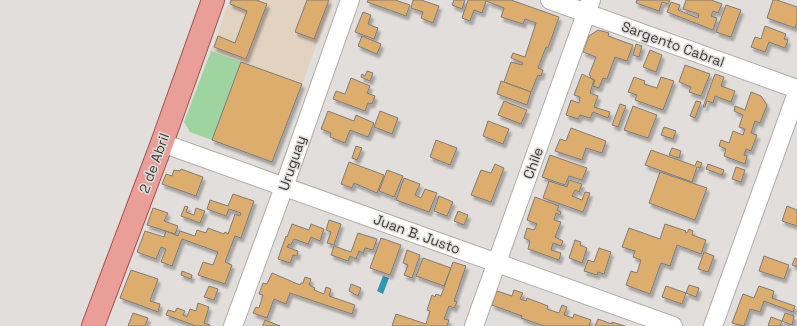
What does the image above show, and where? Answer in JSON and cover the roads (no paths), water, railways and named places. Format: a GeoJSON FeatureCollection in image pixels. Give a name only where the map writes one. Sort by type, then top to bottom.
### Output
{"type":"FeatureCollection","features":[{"type":"Feature","properties":{"kind":"main road","name":"2 de Abril"},"geometry":{"type":"LineString","coordinates":[[93,326],[213,0]]}},
{"type":"Feature","properties":{"kind":"street","name":"Uruguay"},"geometry":{"type":"LineString","coordinates":[[233,326],[350,0]]}},
{"type":"Feature","properties":{"kind":"street","name":"Sargento Cabral"},"geometry":{"type":"LineString","coordinates":[[550,0],[588,7],[797,89]]}},
{"type":"Feature","properties":{"kind":"street","name":"Chile"},"geometry":{"type":"LineString","coordinates":[[474,326],[498,263],[588,7]]}},
{"type":"Feature","properties":{"kind":"street"},"geometry":{"type":"LineString","coordinates":[[713,326],[797,93]]}},
{"type":"Feature","properties":{"kind":"street","name":"Juan B. Justo"},"geometry":{"type":"LineString","coordinates":[[162,142],[673,326]]}},
{"type":"Feature","properties":{"kind":"water"},"geometry":{"type":"Polygon","coordinates":[[[383,276],[389,278],[383,294],[377,291],[383,276]]]}}]}
